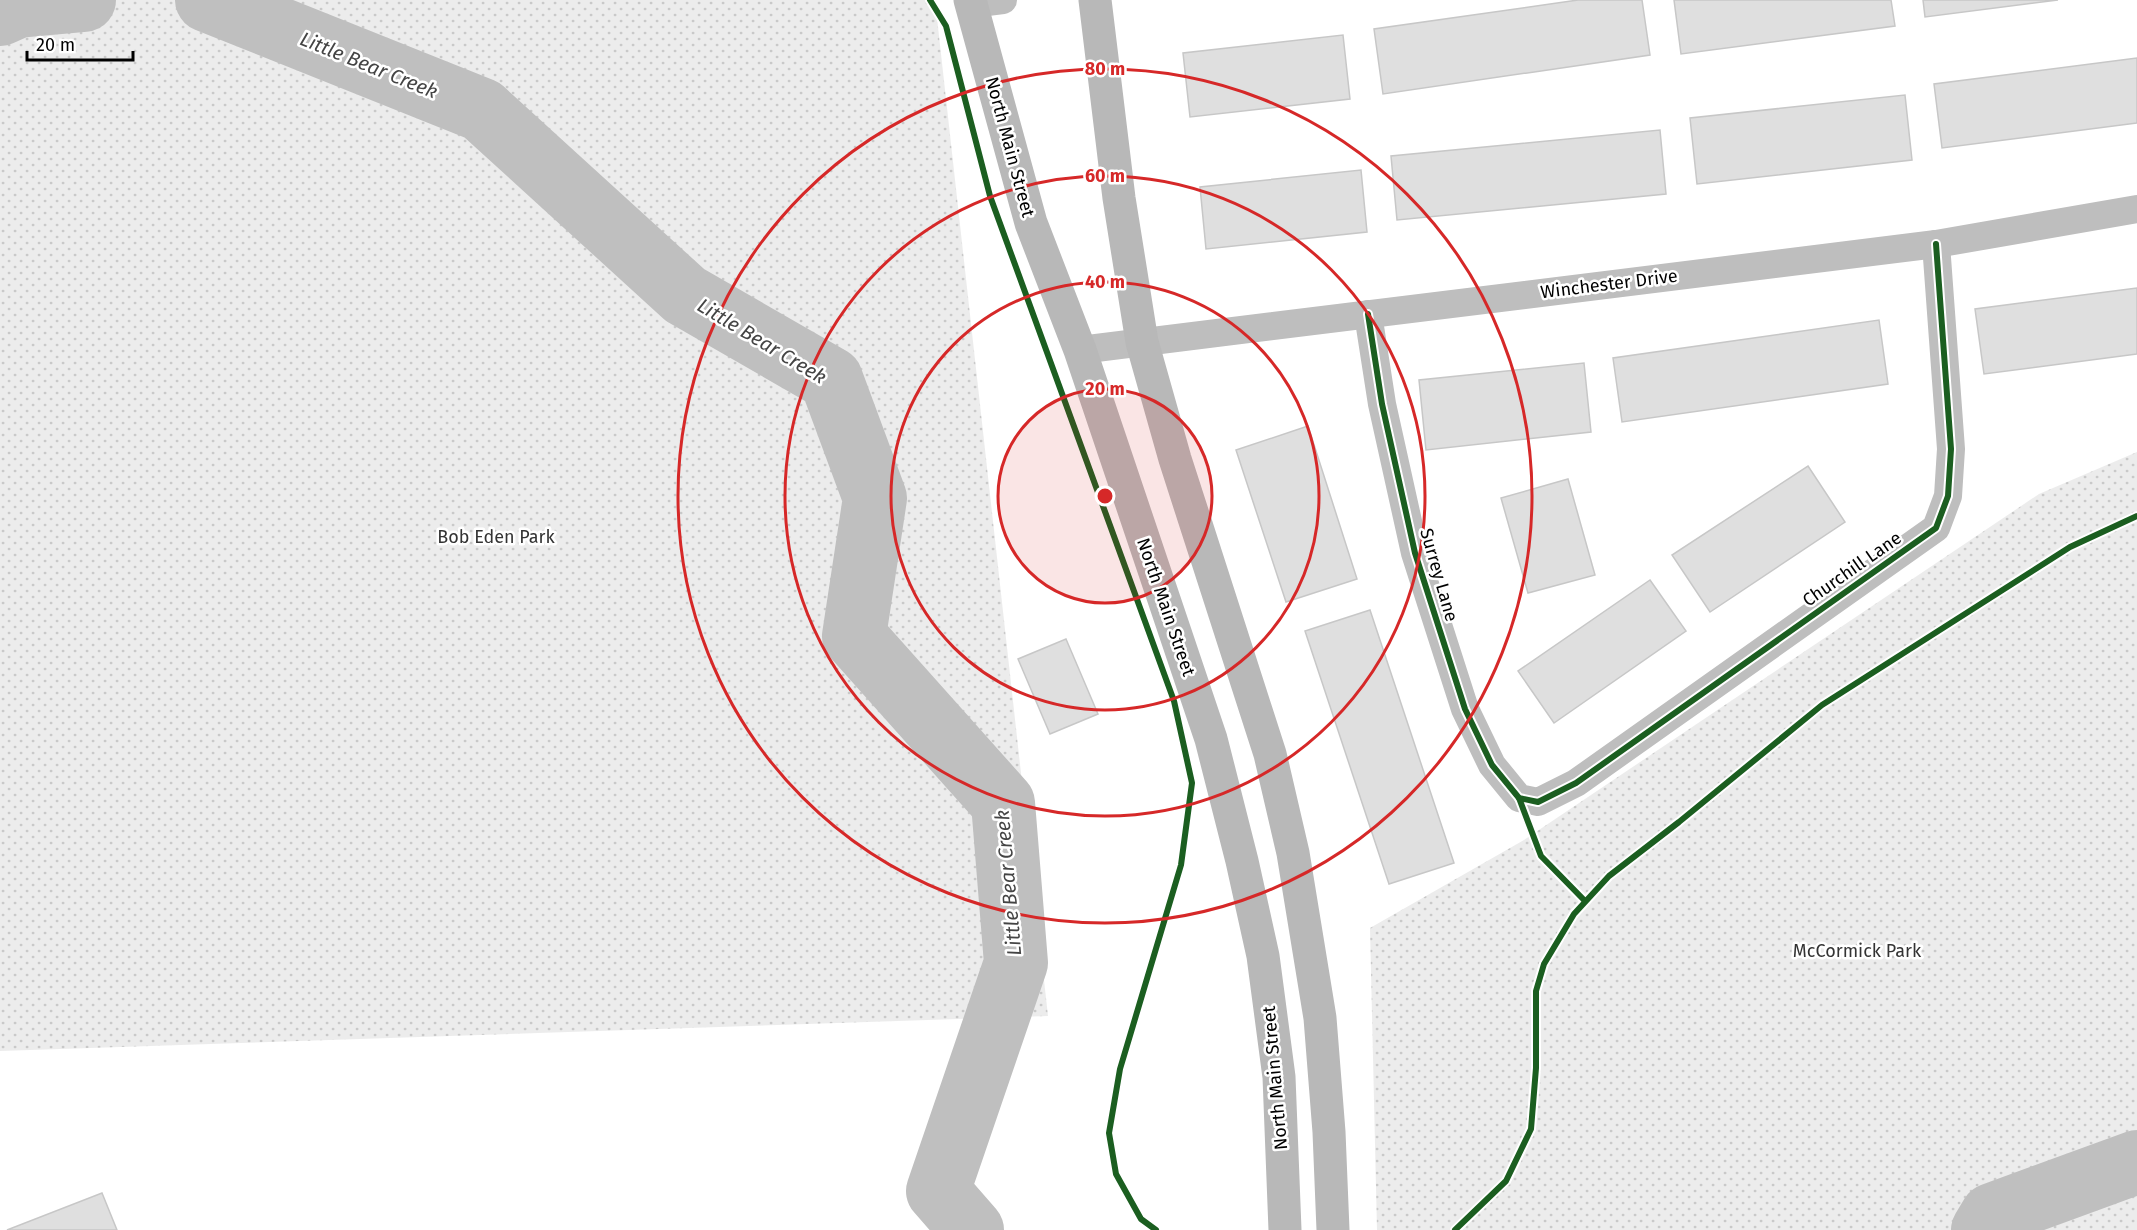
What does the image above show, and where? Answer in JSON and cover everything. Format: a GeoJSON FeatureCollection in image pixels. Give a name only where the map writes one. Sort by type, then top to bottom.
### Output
{"type":"FeatureCollection","features":[{"type":"Feature","properties":{"kind":"main road"},"geometry":{"type":"LineString","coordinates":[[1095,0],[1119,198],[1142,342],[1175,459],[1270,754],[1293,853],[1320,1018],[1333,1214]]}},
{"type":"Feature","properties":{"kind":"main road","name":"North Main Street"},"geometry":{"type":"LineString","coordinates":[[981,1],[1031,223],[1080,350],[1211,739],[1242,861],[1263,956],[1279,1077],[1285,1216]]}},
{"type":"Feature","properties":{"kind":"street","name":"Winchester Drive"},"geometry":{"type":"LineString","coordinates":[[1080,350],[1936,244],[2137,210]]}},
{"type":"Feature","properties":{"kind":"street","name":"Churchill Lane"},"geometry":{"type":"LineString","coordinates":[[1549,798],[1585,776],[1936,528],[1948,496],[1952,450],[1936,244]]}},
{"type":"Feature","properties":{"kind":"street","name":"Surrey Lane"},"geometry":{"type":"LineString","coordinates":[[1368,314],[1382,404],[1415,553],[1465,710],[1492,765],[1519,798],[1538,802],[1549,798]]}},
{"type":"Feature","properties":{"kind":"green space","name":"Bob Eden Park"},"geometry":{"type":"Polygon","coordinates":[[[0,0],[935,0],[1048,1016],[0,1051],[0,0]]]}},
{"type":"Feature","properties":{"kind":"green space","name":"McCormick Park"},"geometry":{"type":"Polygon","coordinates":[[[2137,452],[2137,1230],[1377,1230],[1370,928],[1524,840],[2039,494],[2137,452]]]}},
{"type":"Feature","properties":{"kind":"building"},"geometry":{"type":"Polygon","coordinates":[[[1578,0],[1642,0],[1650,55],[1383,94],[1374,29],[1578,0]]]}},
{"type":"Feature","properties":{"kind":"building"},"geometry":{"type":"Polygon","coordinates":[[[1674,0],[1891,0],[1895,26],[1681,54],[1674,0]]]}},
{"type":"Feature","properties":{"kind":"building"},"geometry":{"type":"Polygon","coordinates":[[[1923,0],[2058,0],[1925,17],[1923,0]]]}},
{"type":"Feature","properties":{"kind":"building"},"geometry":{"type":"Polygon","coordinates":[[[1343,35],[1350,99],[1190,117],[1183,53],[1343,35]]]}},
{"type":"Feature","properties":{"kind":"building"},"geometry":{"type":"Polygon","coordinates":[[[2137,58],[2137,123],[1942,148],[1934,84],[2137,58]]]}},
{"type":"Feature","properties":{"kind":"building"},"geometry":{"type":"Polygon","coordinates":[[[1905,95],[1912,160],[1697,184],[1690,118],[1905,95]]]}},
{"type":"Feature","properties":{"kind":"building"},"geometry":{"type":"Polygon","coordinates":[[[1660,130],[1666,194],[1397,220],[1391,156],[1660,130]]]}},
{"type":"Feature","properties":{"kind":"building"},"geometry":{"type":"Polygon","coordinates":[[[1361,170],[1367,232],[1206,249],[1200,187],[1361,170]]]}},
{"type":"Feature","properties":{"kind":"building"},"geometry":{"type":"Polygon","coordinates":[[[2137,288],[2137,354],[1984,374],[1975,309],[2137,288]]]}},
{"type":"Feature","properties":{"kind":"building"},"geometry":{"type":"Polygon","coordinates":[[[1879,320],[1888,384],[1622,422],[1613,358],[1879,320]]]}},
{"type":"Feature","properties":{"kind":"building"},"geometry":{"type":"Polygon","coordinates":[[[1584,363],[1591,432],[1426,450],[1419,380],[1584,363]]]}},
{"type":"Feature","properties":{"kind":"building"},"geometry":{"type":"Polygon","coordinates":[[[1308,426],[1357,579],[1286,602],[1236,450],[1308,426]]]}},
{"type":"Feature","properties":{"kind":"building"},"geometry":{"type":"Polygon","coordinates":[[[1808,466],[1845,522],[1710,612],[1672,555],[1808,466]]]}},
{"type":"Feature","properties":{"kind":"building"},"geometry":{"type":"Polygon","coordinates":[[[1568,479],[1595,575],[1528,593],[1501,498],[1568,479]]]}},
{"type":"Feature","properties":{"kind":"building"},"geometry":{"type":"Polygon","coordinates":[[[1650,580],[1686,631],[1554,723],[1518,671],[1650,580]]]}},
{"type":"Feature","properties":{"kind":"building"},"geometry":{"type":"Polygon","coordinates":[[[1370,610],[1454,863],[1389,884],[1305,631],[1370,610]]]}},
{"type":"Feature","properties":{"kind":"building"},"geometry":{"type":"Polygon","coordinates":[[[1066,639],[1098,714],[1050,734],[1018,659],[1066,639]]]}},
{"type":"Feature","properties":{"kind":"building"},"geometry":{"type":"Polygon","coordinates":[[[102,1193],[117,1230],[7,1230],[102,1193]]]}},
{"type":"Feature","properties":{"kind":"waterway","name":"Little Bear Creek"},"geometry":{"type":"LineString","coordinates":[[0,14],[18,6],[84,0]]}},
{"type":"Feature","properties":{"kind":"waterway","name":"Little Bear Creek"},"geometry":{"type":"LineString","coordinates":[[207,0],[482,110],[685,295],[831,379],[875,498],[854,636],[1003,803],[1016,963],[938,1191],[972,1230]]}},
{"type":"Feature","properties":{"kind":"waterway","name":"Little Bear Creek"},"geometry":{"type":"LineString","coordinates":[[1983,1230],[1992,1215],[2137,1162]]}},
{"type":"Feature","properties":{"kind":"cycle path"},"geometry":{"type":"LineString","coordinates":[[930,0],[946,26],[990,196],[1174,701],[1192,783],[1181,865],[1120,1069],[1109,1133],[1116,1174],[1141,1219],[1156,1230]]}},
{"type":"Feature","properties":{"kind":"cycle path"},"geometry":{"type":"LineString","coordinates":[[1368,314],[1382,404],[1415,553],[1465,709],[1492,765],[1519,798],[1538,802],[1576,783],[1936,528],[1948,496],[1951,449],[1936,244]]}},
{"type":"Feature","properties":{"kind":"cycle path"},"geometry":{"type":"LineString","coordinates":[[1455,1230],[1506,1181],[1531,1129],[1536,1068],[1536,991],[1544,964],[1574,914],[1609,876],[1822,705],[2070,547],[2137,516]]}},
{"type":"Feature","properties":{"kind":"cycle path"},"geometry":{"type":"LineString","coordinates":[[1519,798],[1541,856],[1585,901]]}}]}
